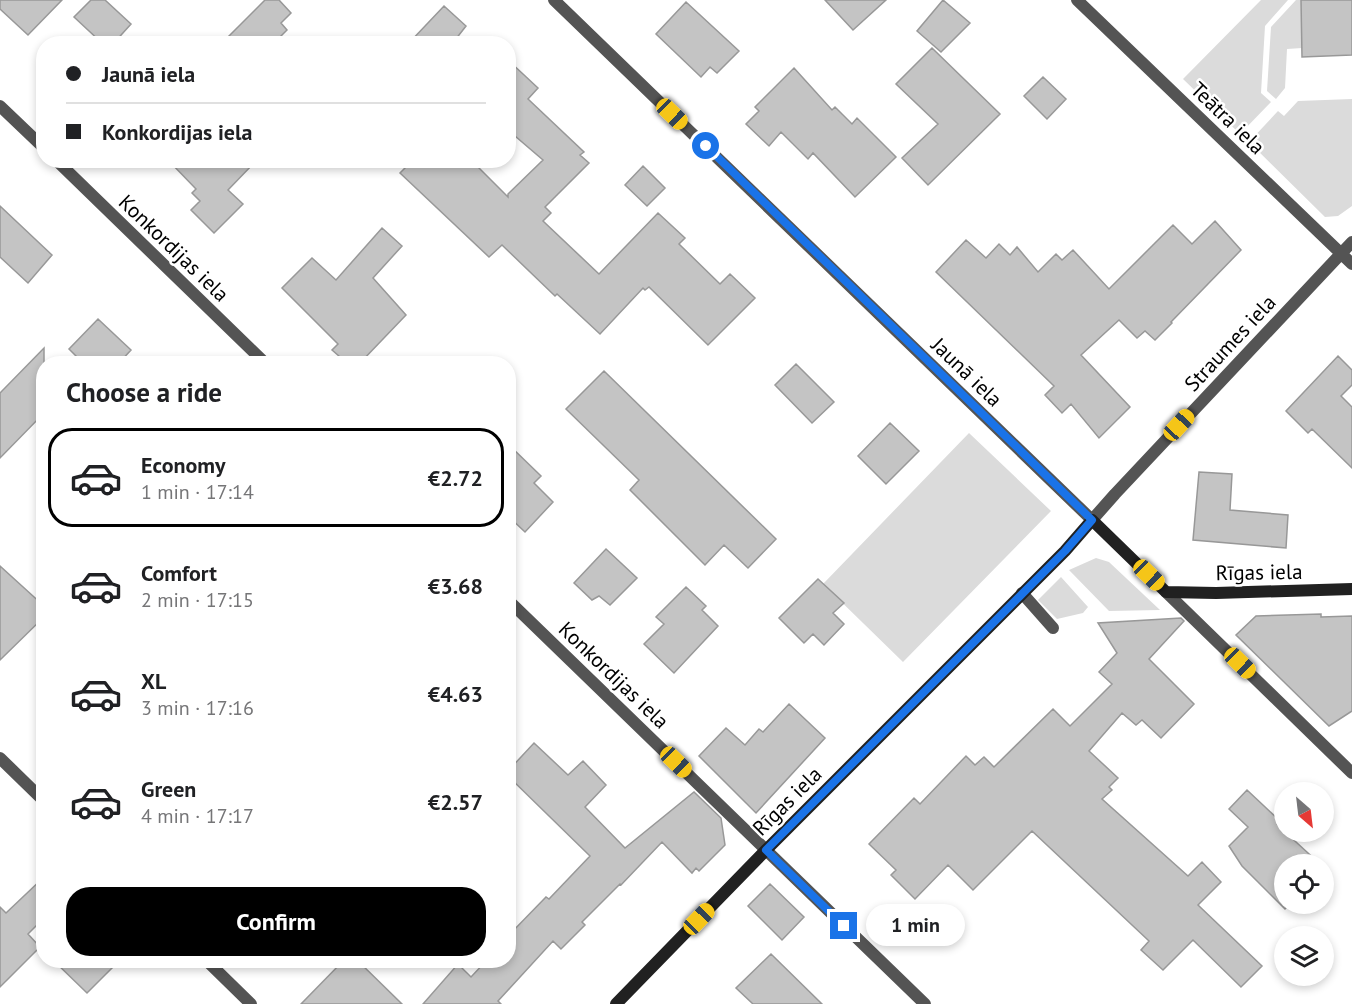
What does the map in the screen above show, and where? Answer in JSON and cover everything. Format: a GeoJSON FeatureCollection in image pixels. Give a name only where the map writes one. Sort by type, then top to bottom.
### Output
{"type":"FeatureCollection","features":[{"type":"Feature","properties":{"kind":"street","name":"Jaunā iela"},"geometry":{"type":"LineString","coordinates":[[554,0],[1352,773]]}},
{"type":"Feature","properties":{"kind":"street","name":"Teātra iela"},"geometry":{"type":"LineString","coordinates":[[1077,0],[1352,264]]}},
{"type":"Feature","properties":{"kind":"street"},"geometry":{"type":"LineString","coordinates":[[0,106],[36,140]]}},
{"type":"Feature","properties":{"kind":"street","name":"Konkordijas iela"},"geometry":{"type":"LineString","coordinates":[[64,168],[258,356]]}},
{"type":"Feature","properties":{"kind":"street","name":"Straumes iela"},"geometry":{"type":"LineString","coordinates":[[988,627],[1065,551],[1114,494],[1352,242]]}},
{"type":"Feature","properties":{"kind":"street","name":"Rīgas iela"},"geometry":{"type":"LineString","coordinates":[[1166,592],[1216,593],[1352,589]]}},
{"type":"Feature","properties":{"kind":"street"},"geometry":{"type":"LineString","coordinates":[[1022,593],[1053,628]]}},
{"type":"Feature","properties":{"kind":"street","name":"Konkordijas iela"},"geometry":{"type":"LineString","coordinates":[[516,608],[925,1004]]}},
{"type":"Feature","properties":{"kind":"street","name":"Rīgas iela"},"geometry":{"type":"LineString","coordinates":[[616,1004],[988,627]]}},
{"type":"Feature","properties":{"kind":"street"},"geometry":{"type":"LineString","coordinates":[[0,758],[36,793]]}},
{"type":"Feature","properties":{"kind":"street"},"geometry":{"type":"LineString","coordinates":[[214,968],[251,1004]]}},
{"type":"Feature","properties":{"kind":"shaded area"},"geometry":{"type":"Polygon","coordinates":[[[1261,0],[1288,0],[1265,26],[1261,93],[1271,102],[1240,134],[1183,79],[1261,0]]]}},
{"type":"Feature","properties":{"kind":"shaded area"},"geometry":{"type":"Polygon","coordinates":[[[1296,0],[1304,0],[1302,48],[1287,49],[1285,88],[1276,99],[1267,91],[1271,27],[1296,0]]]}},
{"type":"Feature","properties":{"kind":"shaded area"},"geometry":{"type":"Polygon","coordinates":[[[1352,99],[1352,206],[1338,216],[1325,217],[1249,142],[1278,111],[1284,116],[1298,101],[1352,99]]]}},
{"type":"Feature","properties":{"kind":"shaded area"},"geometry":{"type":"Polygon","coordinates":[[[969,433],[1051,511],[903,662],[823,584],[969,433]]]}},
{"type":"Feature","properties":{"kind":"shaded area"},"geometry":{"type":"Polygon","coordinates":[[[1096,558],[1109,562],[1160,610],[1109,611],[1069,570],[1096,558]]]}},
{"type":"Feature","properties":{"kind":"shaded area"},"geometry":{"type":"Polygon","coordinates":[[[1061,577],[1088,607],[1083,613],[1057,619],[1038,600],[1061,577]]]}},
{"type":"Feature","properties":{"kind":"building"},"geometry":{"type":"Polygon","coordinates":[[[0,0],[62,0],[28,35],[0,9],[0,0]]]}},
{"type":"Feature","properties":{"kind":"building"},"geometry":{"type":"Polygon","coordinates":[[[91,0],[105,0],[131,24],[120,36],[94,36],[74,17],[91,0]]]}},
{"type":"Feature","properties":{"kind":"building"},"geometry":{"type":"Polygon","coordinates":[[[265,0],[279,0],[291,13],[281,23],[287,30],[281,36],[229,36],[265,0]]]}},
{"type":"Feature","properties":{"kind":"building"},"geometry":{"type":"Polygon","coordinates":[[[825,0],[886,0],[853,30],[825,0]]]}},
{"type":"Feature","properties":{"kind":"building"},"geometry":{"type":"Polygon","coordinates":[[[943,0],[970,23],[941,52],[917,31],[943,0]]]}},
{"type":"Feature","properties":{"kind":"building"},"geometry":{"type":"Polygon","coordinates":[[[1301,0],[1352,0],[1352,55],[1302,57],[1301,0]]]}},
{"type":"Feature","properties":{"kind":"building"},"geometry":{"type":"Polygon","coordinates":[[[686,2],[739,51],[717,73],[710,67],[701,77],[656,34],[686,2]]]}},
{"type":"Feature","properties":{"kind":"building"},"geometry":{"type":"Polygon","coordinates":[[[444,6],[466,26],[458,36],[416,36],[444,6]]]}},
{"type":"Feature","properties":{"kind":"building"},"geometry":{"type":"Polygon","coordinates":[[[932,48],[1000,114],[928,185],[902,158],[938,124],[896,84],[932,48]]]}},
{"type":"Feature","properties":{"kind":"building"},"geometry":{"type":"Polygon","coordinates":[[[516,67],[538,88],[528,99],[584,152],[580,155],[589,163],[545,207],[551,213],[543,221],[599,274],[658,213],[685,238],[679,244],[720,284],[730,274],[755,298],[708,345],[649,287],[645,290],[643,288],[600,334],[557,294],[555,296],[502,245],[489,257],[400,173],[405,168],[479,168],[508,197],[508,194],[543,160],[516,137],[516,67]]]}},
{"type":"Feature","properties":{"kind":"building"},"geometry":{"type":"Polygon","coordinates":[[[794,68],[832,110],[835,107],[852,124],[857,118],[896,157],[855,197],[813,153],[808,159],[781,132],[769,146],[746,124],[759,111],[755,107],[794,68]]]}},
{"type":"Feature","properties":{"kind":"building"},"geometry":{"type":"Polygon","coordinates":[[[1043,77],[1066,99],[1047,119],[1024,96],[1043,77]]]}},
{"type":"Feature","properties":{"kind":"building"},"geometry":{"type":"Polygon","coordinates":[[[643,166],[665,188],[647,206],[625,185],[643,166]]]}},
{"type":"Feature","properties":{"kind":"building"},"geometry":{"type":"Polygon","coordinates":[[[176,168],[249,168],[228,190],[243,204],[214,233],[191,210],[200,201],[192,193],[196,189],[176,168]]]}},
{"type":"Feature","properties":{"kind":"building"},"geometry":{"type":"Polygon","coordinates":[[[0,206],[52,255],[28,283],[0,257],[0,206]]]}},
{"type":"Feature","properties":{"kind":"building"},"geometry":{"type":"Polygon","coordinates":[[[1215,221],[1241,250],[1155,340],[1145,331],[1137,338],[1119,320],[1081,355],[1130,407],[1099,438],[1071,404],[1062,413],[1045,395],[1054,386],[936,272],[966,240],[986,258],[999,244],[1010,255],[1017,247],[1038,272],[1056,254],[1062,260],[1073,250],[1109,289],[1173,225],[1192,244],[1215,221]]]}},
{"type":"Feature","properties":{"kind":"building"},"geometry":{"type":"Polygon","coordinates":[[[382,228],[402,246],[373,278],[406,315],[367,356],[339,356],[332,350],[338,344],[282,288],[312,258],[336,280],[382,228]]]}},
{"type":"Feature","properties":{"kind":"building"},"geometry":{"type":"Polygon","coordinates":[[[98,319],[131,350],[125,356],[76,356],[69,349],[98,319]]]}},
{"type":"Feature","properties":{"kind":"building"},"geometry":{"type":"Polygon","coordinates":[[[44,348],[44,356],[36,356],[44,348]]]}},
{"type":"Feature","properties":{"kind":"building"},"geometry":{"type":"Polygon","coordinates":[[[36,356],[36,421],[0,458],[0,393],[36,356]]]}},
{"type":"Feature","properties":{"kind":"building"},"geometry":{"type":"Polygon","coordinates":[[[1338,356],[1352,370],[1352,385],[1341,396],[1352,407],[1352,468],[1312,429],[1308,433],[1286,411],[1338,356]]]}},
{"type":"Feature","properties":{"kind":"building"},"geometry":{"type":"Polygon","coordinates":[[[796,364],[834,402],[812,423],[775,385],[796,364]]]}},
{"type":"Feature","properties":{"kind":"building"},"geometry":{"type":"Polygon","coordinates":[[[604,371],[776,539],[748,568],[724,545],[705,565],[630,490],[639,480],[566,409],[604,371]]]}},
{"type":"Feature","properties":{"kind":"building"},"geometry":{"type":"Polygon","coordinates":[[[890,423],[919,451],[886,484],[858,456],[890,423]]]}},
{"type":"Feature","properties":{"kind":"building"},"geometry":{"type":"Polygon","coordinates":[[[516,452],[541,476],[534,483],[553,502],[525,532],[516,524],[516,452]]]}},
{"type":"Feature","properties":{"kind":"building"},"geometry":{"type":"Polygon","coordinates":[[[1199,472],[1232,474],[1230,510],[1288,515],[1286,548],[1193,540],[1199,472]]]}},
{"type":"Feature","properties":{"kind":"building"},"geometry":{"type":"Polygon","coordinates":[[[606,549],[637,578],[610,605],[599,596],[592,600],[574,583],[606,549]]]}},
{"type":"Feature","properties":{"kind":"building"},"geometry":{"type":"Polygon","coordinates":[[[0,566],[36,599],[36,625],[0,660],[0,566]]]}},
{"type":"Feature","properties":{"kind":"building"},"geometry":{"type":"Polygon","coordinates":[[[818,579],[844,603],[833,613],[844,624],[824,645],[813,634],[804,643],[779,618],[818,579]]]}},
{"type":"Feature","properties":{"kind":"building"},"geometry":{"type":"Polygon","coordinates":[[[686,587],[706,606],[702,610],[718,626],[674,673],[644,644],[664,624],[656,617],[686,587]]]}},
{"type":"Feature","properties":{"kind":"building"},"geometry":{"type":"Polygon","coordinates":[[[1321,614],[1321,617],[1352,616],[1352,711],[1329,726],[1236,635],[1256,616],[1321,614]]]}},
{"type":"Feature","properties":{"kind":"building"},"geometry":{"type":"Polygon","coordinates":[[[1181,618],[1184,621],[1149,659],[1194,704],[1161,738],[1142,720],[1136,725],[1122,713],[1089,751],[1118,778],[1109,787],[1112,790],[1102,799],[1188,876],[1202,862],[1221,882],[1198,905],[1262,966],[1241,987],[1193,940],[1163,970],[1141,950],[1149,941],[1032,831],[973,890],[948,865],[915,899],[891,875],[896,870],[869,844],[914,798],[920,804],[966,756],[975,765],[984,757],[994,767],[1053,709],[1070,726],[1112,684],[1099,672],[1117,653],[1098,623],[1181,618]]]}},
{"type":"Feature","properties":{"kind":"building"},"geometry":{"type":"Polygon","coordinates":[[[789,704],[825,738],[756,813],[699,756],[726,728],[745,745],[759,729],[763,732],[789,704]]]}},
{"type":"Feature","properties":{"kind":"building"},"geometry":{"type":"Polygon","coordinates":[[[534,743],[568,775],[583,761],[606,785],[585,807],[625,848],[694,792],[721,818],[725,845],[699,871],[696,868],[692,873],[662,842],[582,922],[585,925],[561,949],[553,941],[498,1001],[501,1004],[423,1004],[454,968],[462,968],[471,977],[479,968],[516,968],[516,928],[546,897],[549,899],[590,856],[516,784],[516,762],[534,743]]]}},
{"type":"Feature","properties":{"kind":"building"},"geometry":{"type":"Polygon","coordinates":[[[1247,790],[1274,815],[1274,842],[1296,842],[1309,854],[1274,854],[1274,898],[1242,866],[1229,846],[1248,827],[1229,809],[1247,790]]]}},
{"type":"Feature","properties":{"kind":"building"},"geometry":{"type":"Polygon","coordinates":[[[770,884],[804,917],[782,940],[748,906],[770,884]]]}},
{"type":"Feature","properties":{"kind":"building"},"geometry":{"type":"Polygon","coordinates":[[[36,885],[36,926],[28,934],[36,943],[36,951],[0,987],[0,907],[6,913],[36,885]]]}},
{"type":"Feature","properties":{"kind":"building"},"geometry":{"type":"Polygon","coordinates":[[[771,954],[822,1004],[753,1004],[736,988],[771,954]]]}},
{"type":"Feature","properties":{"kind":"building"},"geometry":{"type":"Polygon","coordinates":[[[61,968],[112,968],[87,993],[61,968]]]}},
{"type":"Feature","properties":{"kind":"building"},"geometry":{"type":"Polygon","coordinates":[[[336,968],[365,968],[402,1004],[301,1004],[336,968]]]}},
{"type":"Feature","properties":{"kind":"route"},"geometry":{"type":"LineString","coordinates":[[706,146],[1092,520],[1065,551],[766,850],[844,926]]}}]}
